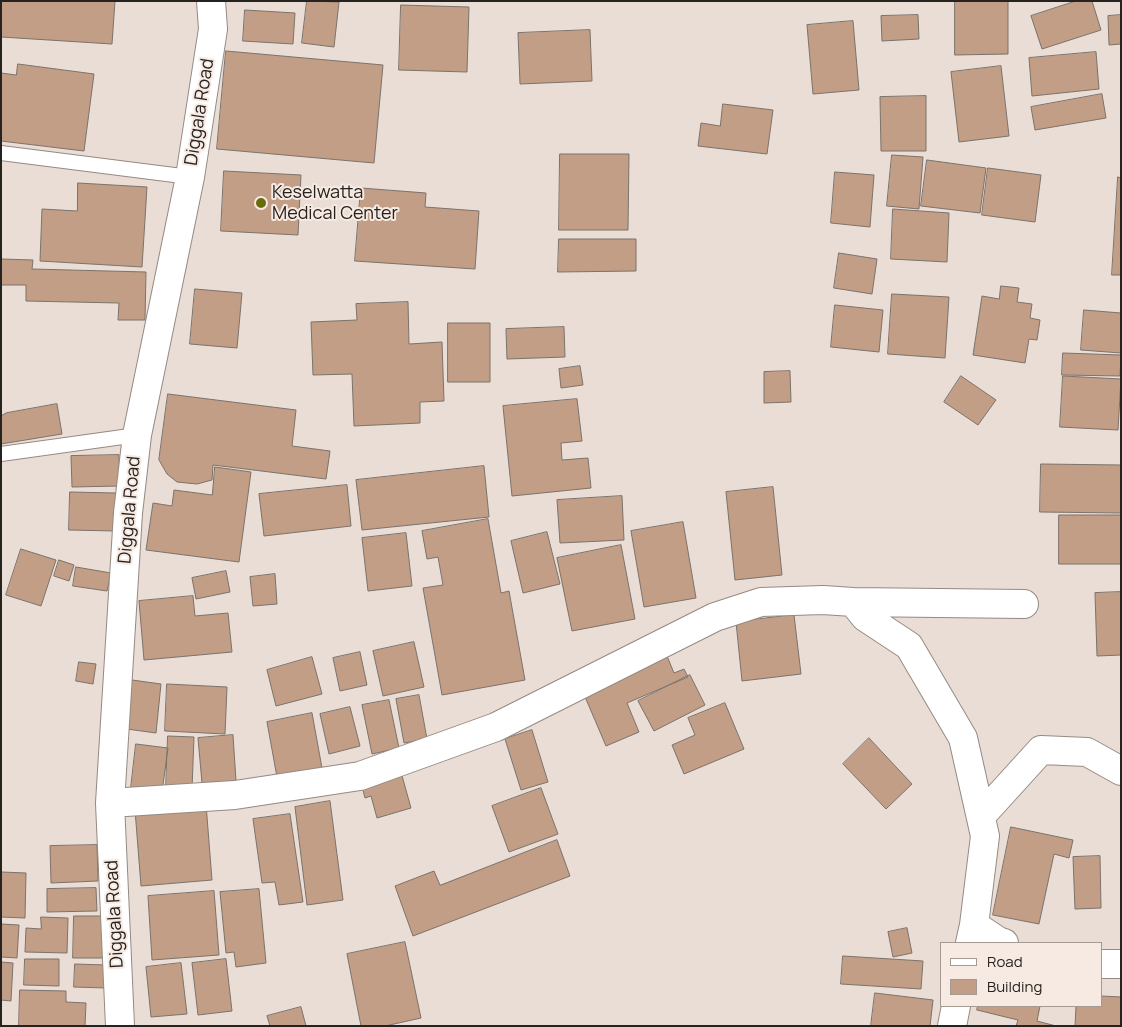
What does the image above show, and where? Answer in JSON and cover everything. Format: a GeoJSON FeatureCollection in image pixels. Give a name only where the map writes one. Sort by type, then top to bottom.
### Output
{"type":"FeatureCollection","features":[{"type":"Feature","properties":{"kind":"street","name":"Diggala Road"},"geometry":{"type":"LineString","coordinates":[[120,1026],[110,803],[128,514],[137,435],[190,177],[213,29],[211,1]]}},
{"type":"Feature","properties":{"kind":"street"},"geometry":{"type":"LineString","coordinates":[[110,803],[235,795],[360,776],[496,727],[715,617],[761,602],[823,600],[1024,604]]}},
{"type":"Feature","properties":{"kind":"street"},"geometry":{"type":"LineString","coordinates":[[853,602],[865,617],[909,646],[963,738],[985,836],[972,934],[998,942]]}},
{"type":"Feature","properties":{"kind":"street"},"geometry":{"type":"LineString","coordinates":[[981,816],[1041,750],[1087,752],[1121,771]]}},
{"type":"Feature","properties":{"kind":"street"},"geometry":{"type":"LineString","coordinates":[[1102,964],[1121,964]]}},
{"type":"Feature","properties":{"kind":"street"},"geometry":{"type":"LineString","coordinates":[[952,1026],[956,1007]]}},
{"type":"Feature","properties":{"kind":"lane"},"geometry":{"type":"LineString","coordinates":[[1,153],[190,177]]}},
{"type":"Feature","properties":{"kind":"lane"},"geometry":{"type":"LineString","coordinates":[[1,454],[137,435]]}},
{"type":"Feature","properties":{"kind":"building"},"geometry":{"type":"Polygon","coordinates":[[[1,1],[115,1],[112,44],[1,37],[1,1]]]}},
{"type":"Feature","properties":{"kind":"building"},"geometry":{"type":"Polygon","coordinates":[[[307,1],[339,2],[334,47],[302,43],[307,1]]]}},
{"type":"Feature","properties":{"kind":"building"},"geometry":{"type":"Polygon","coordinates":[[[955,1],[1008,1],[1008,54],[955,55],[955,1]]]}},
{"type":"Feature","properties":{"kind":"building"},"geometry":{"type":"Polygon","coordinates":[[[1076,1],[1092,1],[1101,30],[1042,49],[1031,16],[1076,1]]]}},
{"type":"Feature","properties":{"kind":"building"},"geometry":{"type":"Polygon","coordinates":[[[401,5],[469,7],[467,72],[399,70],[401,5]]]}},
{"type":"Feature","properties":{"kind":"building"},"geometry":{"type":"Polygon","coordinates":[[[245,10],[295,13],[293,44],[243,41],[245,10]]]}},
{"type":"Feature","properties":{"kind":"building"},"geometry":{"type":"Polygon","coordinates":[[[918,15],[919,39],[882,41],[881,16],[918,15]]]}},
{"type":"Feature","properties":{"kind":"building"},"geometry":{"type":"Polygon","coordinates":[[[1121,15],[1121,44],[1109,45],[1108,16],[1121,15]]]}},
{"type":"Feature","properties":{"kind":"building"},"geometry":{"type":"Polygon","coordinates":[[[853,21],[859,90],[813,94],[807,25],[853,21]]]}},
{"type":"Feature","properties":{"kind":"building"},"geometry":{"type":"Polygon","coordinates":[[[590,30],[592,81],[520,84],[518,33],[590,30]]]}},
{"type":"Feature","properties":{"kind":"building"},"geometry":{"type":"Polygon","coordinates":[[[226,51],[383,65],[374,163],[217,149],[226,51]]]}},
{"type":"Feature","properties":{"kind":"building"},"geometry":{"type":"Polygon","coordinates":[[[1096,52],[1099,89],[1032,96],[1029,58],[1096,52]]]}},
{"type":"Feature","properties":{"kind":"building"},"geometry":{"type":"Polygon","coordinates":[[[18,64],[94,74],[84,151],[1,141],[1,73],[16,75],[18,64]]]}},
{"type":"Feature","properties":{"kind":"building"},"geometry":{"type":"Polygon","coordinates":[[[1001,66],[1009,136],[959,142],[951,72],[1001,66]]]}},
{"type":"Feature","properties":{"kind":"building"},"geometry":{"type":"Polygon","coordinates":[[[1102,94],[1106,118],[1035,130],[1031,107],[1102,94]]]}},
{"type":"Feature","properties":{"kind":"building"},"geometry":{"type":"Polygon","coordinates":[[[926,96],[926,151],[881,151],[880,97],[926,96]]]}},
{"type":"Feature","properties":{"kind":"building"},"geometry":{"type":"Polygon","coordinates":[[[723,104],[773,110],[767,154],[698,146],[701,123],[720,126],[723,104]]]}},
{"type":"Feature","properties":{"kind":"building"},"geometry":{"type":"Polygon","coordinates":[[[560,154],[629,154],[628,230],[559,230],[560,154]]]}},
{"type":"Feature","properties":{"kind":"building"},"geometry":{"type":"Polygon","coordinates":[[[892,155],[923,157],[919,209],[887,206],[892,155]]]}},
{"type":"Feature","properties":{"kind":"building"},"geometry":{"type":"Polygon","coordinates":[[[927,160],[986,168],[980,213],[921,206],[927,160]]]}},
{"type":"Feature","properties":{"kind":"building"},"geometry":{"type":"Polygon","coordinates":[[[988,168],[1041,175],[1035,222],[982,215],[988,168]]]}},
{"type":"Feature","properties":{"kind":"building","name":"Keselwatta Medical Center"},"geometry":{"type":"Polygon","coordinates":[[[224,171],[301,175],[298,235],[221,231],[224,171]]]}},
{"type":"Feature","properties":{"kind":"building"},"geometry":{"type":"Polygon","coordinates":[[[835,172],[874,175],[870,227],[831,223],[835,172]]]}},
{"type":"Feature","properties":{"kind":"building"},"geometry":{"type":"Polygon","coordinates":[[[1118,177],[1121,178],[1121,275],[1112,275],[1118,177]]]}},
{"type":"Feature","properties":{"kind":"building"},"geometry":{"type":"Polygon","coordinates":[[[78,183],[147,187],[142,267],[40,261],[42,209],[77,211],[78,183]]]}},
{"type":"Feature","properties":{"kind":"building"},"geometry":{"type":"Polygon","coordinates":[[[361,188],[426,193],[425,207],[479,211],[475,269],[355,261],[361,188]]]}},
{"type":"Feature","properties":{"kind":"building"},"geometry":{"type":"Polygon","coordinates":[[[893,209],[949,213],[947,262],[891,259],[893,209]]]}},
{"type":"Feature","properties":{"kind":"building"},"geometry":{"type":"Polygon","coordinates":[[[559,239],[636,239],[636,271],[558,272],[559,239]]]}},
{"type":"Feature","properties":{"kind":"building"},"geometry":{"type":"Polygon","coordinates":[[[839,253],[877,259],[872,294],[834,288],[839,253]]]}},
{"type":"Feature","properties":{"kind":"building"},"geometry":{"type":"Polygon","coordinates":[[[1,259],[33,260],[32,269],[146,272],[145,320],[118,320],[119,303],[26,301],[26,285],[1,285],[1,259]]]}},
{"type":"Feature","properties":{"kind":"building"},"geometry":{"type":"Polygon","coordinates":[[[1001,286],[1019,288],[1017,302],[1032,304],[1030,318],[1040,320],[1037,340],[1029,339],[1025,363],[973,355],[982,296],[999,299],[1001,286]]]}},
{"type":"Feature","properties":{"kind":"building"},"geometry":{"type":"Polygon","coordinates":[[[195,289],[242,293],[237,348],[190,344],[195,289]]]}},
{"type":"Feature","properties":{"kind":"building"},"geometry":{"type":"Polygon","coordinates":[[[892,294],[949,297],[945,358],[888,354],[892,294]]]}},
{"type":"Feature","properties":{"kind":"building"},"geometry":{"type":"Polygon","coordinates":[[[408,302],[409,344],[442,342],[444,401],[420,402],[420,423],[354,426],[352,374],[313,375],[311,322],[357,320],[356,304],[408,302]]]}},
{"type":"Feature","properties":{"kind":"building"},"geometry":{"type":"Polygon","coordinates":[[[835,305],[883,310],[879,352],[831,347],[835,305]]]}},
{"type":"Feature","properties":{"kind":"building"},"geometry":{"type":"Polygon","coordinates":[[[1084,310],[1121,313],[1121,353],[1081,350],[1084,310]]]}},
{"type":"Feature","properties":{"kind":"building"},"geometry":{"type":"Polygon","coordinates":[[[448,323],[490,323],[490,382],[448,382],[448,323]]]}},
{"type":"Feature","properties":{"kind":"building"},"geometry":{"type":"Polygon","coordinates":[[[564,327],[565,357],[507,359],[506,329],[564,327]]]}},
{"type":"Feature","properties":{"kind":"building"},"geometry":{"type":"Polygon","coordinates":[[[1063,353],[1121,355],[1120,376],[1062,375],[1063,353]]]}},
{"type":"Feature","properties":{"kind":"building"},"geometry":{"type":"Polygon","coordinates":[[[580,366],[583,385],[561,388],[559,369],[580,366]]]}},
{"type":"Feature","properties":{"kind":"building"},"geometry":{"type":"Polygon","coordinates":[[[790,371],[791,402],[764,403],[764,372],[790,371]]]}},
{"type":"Feature","properties":{"kind":"building"},"geometry":{"type":"Polygon","coordinates":[[[961,376],[996,400],[978,425],[944,402],[961,376]]]}},
{"type":"Feature","properties":{"kind":"building"},"geometry":{"type":"Polygon","coordinates":[[[1063,376],[1121,379],[1118,430],[1060,427],[1063,376]]]}},
{"type":"Feature","properties":{"kind":"building"},"geometry":{"type":"Polygon","coordinates":[[[168,394],[296,410],[292,446],[330,451],[326,479],[213,465],[212,480],[197,484],[177,482],[167,474],[159,460],[168,394]]]}},
{"type":"Feature","properties":{"kind":"building"},"geometry":{"type":"Polygon","coordinates":[[[577,399],[582,441],[561,443],[562,460],[588,458],[591,488],[512,496],[503,406],[577,399]]]}},
{"type":"Feature","properties":{"kind":"building"},"geometry":{"type":"Polygon","coordinates":[[[57,404],[62,434],[1,444],[1,416],[6,413],[57,404]]]}},
{"type":"Feature","properties":{"kind":"building"},"geometry":{"type":"Polygon","coordinates":[[[119,455],[120,486],[72,487],[71,456],[119,455]]]}},
{"type":"Feature","properties":{"kind":"building"},"geometry":{"type":"Polygon","coordinates":[[[1041,464],[1121,465],[1121,513],[1040,512],[1041,464]]]}},
{"type":"Feature","properties":{"kind":"building"},"geometry":{"type":"Polygon","coordinates":[[[484,466],[489,517],[362,530],[356,480],[484,466]]]}},
{"type":"Feature","properties":{"kind":"building"},"geometry":{"type":"Polygon","coordinates":[[[215,467],[251,472],[239,562],[146,550],[153,503],[172,506],[174,490],[212,495],[215,467]]]}},
{"type":"Feature","properties":{"kind":"building"},"geometry":{"type":"Polygon","coordinates":[[[347,485],[351,526],[264,536],[259,494],[347,485]]]}},
{"type":"Feature","properties":{"kind":"building"},"geometry":{"type":"Polygon","coordinates":[[[773,487],[782,575],[735,580],[726,492],[773,487]]]}},
{"type":"Feature","properties":{"kind":"building"},"geometry":{"type":"Polygon","coordinates":[[[70,492],[116,493],[115,531],[69,530],[70,492]]]}},
{"type":"Feature","properties":{"kind":"building"},"geometry":{"type":"Polygon","coordinates":[[[622,496],[624,540],[560,543],[557,500],[622,496]]]}},
{"type":"Feature","properties":{"kind":"building"},"geometry":{"type":"Polygon","coordinates":[[[1059,515],[1121,515],[1121,564],[1059,564],[1059,515]]]}},
{"type":"Feature","properties":{"kind":"building"},"geometry":{"type":"Polygon","coordinates":[[[488,519],[501,593],[509,591],[525,680],[442,695],[423,588],[443,585],[438,557],[427,559],[422,531],[488,519]]]}},
{"type":"Feature","properties":{"kind":"building"},"geometry":{"type":"Polygon","coordinates":[[[683,522],[696,598],[644,607],[631,531],[683,522]]]}},
{"type":"Feature","properties":{"kind":"building"},"geometry":{"type":"Polygon","coordinates":[[[547,532],[560,584],[523,593],[511,541],[547,532]]]}},
{"type":"Feature","properties":{"kind":"building"},"geometry":{"type":"Polygon","coordinates":[[[406,533],[412,586],[368,591],[362,538],[406,533]]]}},
{"type":"Feature","properties":{"kind":"building"},"geometry":{"type":"Polygon","coordinates":[[[621,545],[635,619],[572,631],[557,558],[621,545]]]}},
{"type":"Feature","properties":{"kind":"building"},"geometry":{"type":"Polygon","coordinates":[[[21,549],[56,560],[41,606],[6,595],[21,549]]]}},
{"type":"Feature","properties":{"kind":"building"},"geometry":{"type":"Polygon","coordinates":[[[59,560],[74,565],[69,581],[54,576],[59,560]]]}},
{"type":"Feature","properties":{"kind":"building"},"geometry":{"type":"Polygon","coordinates":[[[76,567],[111,573],[107,591],[73,586],[76,567]]]}},
{"type":"Feature","properties":{"kind":"building"},"geometry":{"type":"Polygon","coordinates":[[[226,571],[230,592],[196,599],[192,578],[226,571]]]}},
{"type":"Feature","properties":{"kind":"building"},"geometry":{"type":"Polygon","coordinates":[[[275,574],[277,604],[253,606],[250,577],[275,574]]]}},
{"type":"Feature","properties":{"kind":"building"},"geometry":{"type":"Polygon","coordinates":[[[1121,592],[1121,655],[1097,656],[1095,593],[1121,592]]]}},
{"type":"Feature","properties":{"kind":"building"},"geometry":{"type":"Polygon","coordinates":[[[193,596],[195,616],[228,613],[232,652],[144,660],[139,601],[193,596]]]}},
{"type":"Feature","properties":{"kind":"building"},"geometry":{"type":"Polygon","coordinates":[[[794,615],[801,674],[742,681],[736,622],[794,615]]]}},
{"type":"Feature","properties":{"kind":"building"},"geometry":{"type":"Polygon","coordinates":[[[414,642],[424,687],[383,696],[373,651],[414,642]]]}},
{"type":"Feature","properties":{"kind":"building"},"geometry":{"type":"Polygon","coordinates":[[[360,652],[367,685],[340,691],[333,658],[360,652]]]}},
{"type":"Feature","properties":{"kind":"building"},"geometry":{"type":"Polygon","coordinates":[[[667,656],[674,673],[684,669],[688,677],[627,703],[639,732],[606,746],[583,692],[667,656]]]}},
{"type":"Feature","properties":{"kind":"building"},"geometry":{"type":"Polygon","coordinates":[[[312,657],[322,694],[276,706],[267,670],[312,657]]]}},
{"type":"Feature","properties":{"kind":"building"},"geometry":{"type":"Polygon","coordinates":[[[79,662],[96,664],[93,684],[76,681],[79,662]]]}},
{"type":"Feature","properties":{"kind":"building"},"geometry":{"type":"Polygon","coordinates":[[[690,675],[705,705],[654,731],[638,701],[690,675]]]}},
{"type":"Feature","properties":{"kind":"building"},"geometry":{"type":"Polygon","coordinates":[[[132,680],[161,684],[156,733],[127,729],[132,680]]]}},
{"type":"Feature","properties":{"kind":"building"},"geometry":{"type":"Polygon","coordinates":[[[167,684],[227,687],[225,734],[165,731],[167,684]]]}},
{"type":"Feature","properties":{"kind":"building"},"geometry":{"type":"Polygon","coordinates":[[[419,695],[427,739],[404,743],[396,699],[419,695]]]}},
{"type":"Feature","properties":{"kind":"building"},"geometry":{"type":"Polygon","coordinates":[[[389,700],[399,748],[372,754],[362,705],[389,700]]]}},
{"type":"Feature","properties":{"kind":"building"},"geometry":{"type":"Polygon","coordinates":[[[725,703],[744,749],[684,774],[672,745],[695,735],[688,718],[725,703]]]}},
{"type":"Feature","properties":{"kind":"building"},"geometry":{"type":"Polygon","coordinates":[[[350,707],[360,746],[329,754],[320,714],[350,707]]]}},
{"type":"Feature","properties":{"kind":"building"},"geometry":{"type":"Polygon","coordinates":[[[312,713],[322,768],[277,777],[267,722],[312,713]]]}},
{"type":"Feature","properties":{"kind":"building"},"geometry":{"type":"Polygon","coordinates":[[[532,730],[548,782],[521,790],[505,739],[532,730]]]}},
{"type":"Feature","properties":{"kind":"building"},"geometry":{"type":"Polygon","coordinates":[[[233,735],[236,781],[202,783],[198,738],[233,735]]]}},
{"type":"Feature","properties":{"kind":"building"},"geometry":{"type":"Polygon","coordinates":[[[168,736],[194,737],[192,789],[166,788],[168,736]]]}},
{"type":"Feature","properties":{"kind":"building"},"geometry":{"type":"Polygon","coordinates":[[[869,738],[912,784],[886,809],[843,764],[869,738]]]}},
{"type":"Feature","properties":{"kind":"building"},"geometry":{"type":"Polygon","coordinates":[[[136,744],[168,748],[162,792],[131,788],[136,744]]]}},
{"type":"Feature","properties":{"kind":"building"},"geometry":{"type":"Polygon","coordinates":[[[399,765],[411,808],[377,818],[371,796],[365,798],[361,782],[399,765]]]}},
{"type":"Feature","properties":{"kind":"building"},"geometry":{"type":"Polygon","coordinates":[[[541,788],[558,834],[509,852],[492,806],[541,788]]]}},
{"type":"Feature","properties":{"kind":"building"},"geometry":{"type":"Polygon","coordinates":[[[330,801],[343,900],[307,905],[295,807],[330,801]]]}},
{"type":"Feature","properties":{"kind":"building"},"geometry":{"type":"Polygon","coordinates":[[[206,804],[212,880],[141,886],[135,810],[206,804]]]}},
{"type":"Feature","properties":{"kind":"building"},"geometry":{"type":"Polygon","coordinates":[[[290,814],[303,902],[279,905],[275,882],[262,883],[253,819],[290,814]]]}},
{"type":"Feature","properties":{"kind":"building"},"geometry":{"type":"Polygon","coordinates":[[[1011,827],[1073,840],[1069,858],[1054,854],[1039,924],[993,915],[1011,827]]]}},
{"type":"Feature","properties":{"kind":"building"},"geometry":{"type":"Polygon","coordinates":[[[557,840],[570,876],[413,936],[395,886],[434,871],[440,885],[557,840]]]}},
{"type":"Feature","properties":{"kind":"building"},"geometry":{"type":"Polygon","coordinates":[[[97,845],[98,881],[51,883],[50,846],[97,845]]]}},
{"type":"Feature","properties":{"kind":"building"},"geometry":{"type":"Polygon","coordinates":[[[1100,856],[1101,908],[1075,909],[1073,857],[1100,856]]]}},
{"type":"Feature","properties":{"kind":"building"},"geometry":{"type":"Polygon","coordinates":[[[1,872],[26,873],[25,918],[1,917],[1,872]]]}},
{"type":"Feature","properties":{"kind":"building"},"geometry":{"type":"Polygon","coordinates":[[[96,888],[97,911],[47,912],[47,889],[96,888]]]}},
{"type":"Feature","properties":{"kind":"building"},"geometry":{"type":"Polygon","coordinates":[[[259,889],[266,963],[236,967],[234,952],[226,953],[220,892],[259,889]]]}},
{"type":"Feature","properties":{"kind":"building"},"geometry":{"type":"Polygon","coordinates":[[[214,891],[219,955],[152,960],[148,896],[214,891]]]}},
{"type":"Feature","properties":{"kind":"building"},"geometry":{"type":"Polygon","coordinates":[[[74,916],[109,916],[108,958],[73,958],[74,916]]]}},
{"type":"Feature","properties":{"kind":"building"},"geometry":{"type":"Polygon","coordinates":[[[41,917],[68,918],[67,953],[25,952],[26,928],[41,929],[41,917]]]}},
{"type":"Feature","properties":{"kind":"building"},"geometry":{"type":"Polygon","coordinates":[[[1,924],[19,925],[17,958],[1,957],[1,924]]]}},
{"type":"Feature","properties":{"kind":"building"},"geometry":{"type":"Polygon","coordinates":[[[907,928],[912,953],[893,957],[888,932],[907,928]]]}},
{"type":"Feature","properties":{"kind":"building"},"geometry":{"type":"Polygon","coordinates":[[[405,942],[421,1018],[385,1026],[361,1026],[347,954],[405,942]]]}},
{"type":"Feature","properties":{"kind":"building"},"geometry":{"type":"Polygon","coordinates":[[[843,956],[923,961],[921,989],[841,984],[843,956]]]}},
{"type":"Feature","properties":{"kind":"building"},"geometry":{"type":"Polygon","coordinates":[[[25,959],[59,959],[59,986],[24,985],[25,959]]]}},
{"type":"Feature","properties":{"kind":"building"},"geometry":{"type":"Polygon","coordinates":[[[226,959],[232,1011],[198,1015],[192,963],[226,959]]]}},
{"type":"Feature","properties":{"kind":"building"},"geometry":{"type":"Polygon","coordinates":[[[1,962],[13,963],[11,1001],[1,1000],[1,962]]]}},
{"type":"Feature","properties":{"kind":"building"},"geometry":{"type":"Polygon","coordinates":[[[181,963],[187,1014],[151,1017],[146,967],[181,963]]]}},
{"type":"Feature","properties":{"kind":"building"},"geometry":{"type":"Polygon","coordinates":[[[75,964],[106,965],[106,988],[74,987],[75,964]]]}},
{"type":"Feature","properties":{"kind":"building"},"geometry":{"type":"Polygon","coordinates":[[[20,990],[66,991],[66,1002],[86,1003],[85,1026],[19,1026],[20,990]]]}},
{"type":"Feature","properties":{"kind":"building"},"geometry":{"type":"Polygon","coordinates":[[[875,993],[933,1000],[930,1026],[871,1026],[875,993]]]}},
{"type":"Feature","properties":{"kind":"building"},"geometry":{"type":"Polygon","coordinates":[[[1102,996],[1121,997],[1121,1026],[1075,1026],[1076,1007],[1102,1007],[1102,996]]]}},
{"type":"Feature","properties":{"kind":"building"},"geometry":{"type":"Polygon","coordinates":[[[301,1007],[306,1026],[270,1026],[267,1016],[301,1007]]]}},
{"type":"Feature","properties":{"kind":"building"},"geometry":{"type":"Polygon","coordinates":[[[978,1007],[1040,1007],[1037,1021],[1056,1026],[1016,1026],[1018,1020],[977,1010],[978,1007]]]}},
{"type":"Feature","properties":{"kind":"place","name":"Keselwatta Medical Center"},"geometry":{"type":"Point","coordinates":[261,203]}}]}
